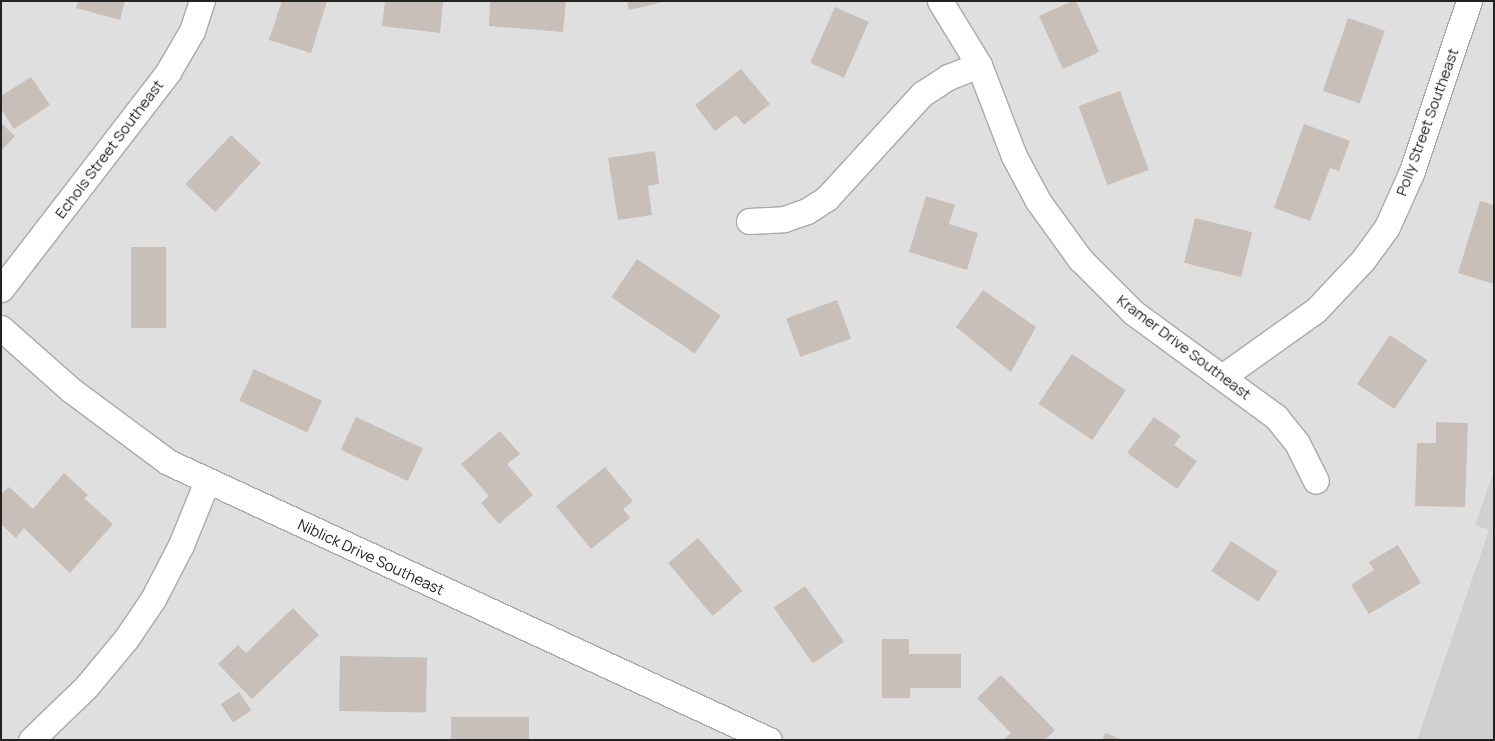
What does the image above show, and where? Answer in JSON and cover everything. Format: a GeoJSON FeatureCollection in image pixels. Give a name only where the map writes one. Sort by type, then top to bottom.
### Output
{"type":"FeatureCollection","features":[{"type":"Feature","properties":{"kind":"street","name":"Echols Street Southeast"},"geometry":{"type":"LineString","coordinates":[[1,289],[168,72],[192,31],[202,1]]}},
{"type":"Feature","properties":{"kind":"street","name":"Kramer Drive Southeast"},"geometry":{"type":"LineString","coordinates":[[940,1],[979,65],[1014,156],[1038,201],[1080,259],[1134,313],[1276,417],[1297,443],[1316,481]]}},
{"type":"Feature","properties":{"kind":"street","name":"Polly Street Southeast"},"geometry":{"type":"LineString","coordinates":[[1222,377],[1316,310],[1363,260],[1387,227],[1412,171],[1469,1]]}},
{"type":"Feature","properties":{"kind":"street"},"geometry":{"type":"LineString","coordinates":[[750,221],[784,219],[807,211],[827,198],[922,94],[948,77],[979,65]]}},
{"type":"Feature","properties":{"kind":"street","name":"Niblick Drive Southeast"},"geometry":{"type":"LineString","coordinates":[[1,328],[71,390],[142,445],[207,481],[769,740]]}},
{"type":"Feature","properties":{"kind":"street"},"geometry":{"type":"LineString","coordinates":[[31,740],[86,687],[126,639],[152,599],[181,545],[207,481]]}},
{"type":"Feature","properties":{"kind":"shaded area"},"geometry":{"type":"Polygon","coordinates":[[[1,1],[1494,1],[1494,589],[1437,740],[1,740],[1,1]]]}},
{"type":"Feature","properties":{"kind":"shaded area"},"geometry":{"type":"Polygon","coordinates":[[[1494,471],[1494,740],[1417,740],[1489,530],[1475,525],[1494,471]]]}},
{"type":"Feature","properties":{"kind":"building"},"geometry":{"type":"Polygon","coordinates":[[[78,1],[125,1],[120,20],[76,8],[78,1]]]}},
{"type":"Feature","properties":{"kind":"building"},"geometry":{"type":"Polygon","coordinates":[[[282,1],[327,1],[311,53],[269,40],[282,1]]]}},
{"type":"Feature","properties":{"kind":"building"},"geometry":{"type":"Polygon","coordinates":[[[385,1],[443,2],[440,33],[382,26],[385,1]]]}},
{"type":"Feature","properties":{"kind":"building"},"geometry":{"type":"Polygon","coordinates":[[[490,1],[566,1],[563,32],[489,26],[490,1]]]}},
{"type":"Feature","properties":{"kind":"building"},"geometry":{"type":"Polygon","coordinates":[[[627,1],[663,1],[663,2],[629,10],[627,1]]]}},
{"type":"Feature","properties":{"kind":"building"},"geometry":{"type":"Polygon","coordinates":[[[1072,1],[1076,1],[1099,52],[1063,69],[1039,16],[1072,1]]]}},
{"type":"Feature","properties":{"kind":"building"},"geometry":{"type":"Polygon","coordinates":[[[835,7],[869,22],[844,78],[810,63],[835,7]]]}},
{"type":"Feature","properties":{"kind":"building"},"geometry":{"type":"Polygon","coordinates":[[[1348,18],[1385,31],[1360,104],[1323,91],[1348,18]]]}},
{"type":"Feature","properties":{"kind":"building"},"geometry":{"type":"Polygon","coordinates":[[[741,69],[770,104],[744,125],[736,115],[715,131],[695,105],[741,69]]]}},
{"type":"Feature","properties":{"kind":"building"},"geometry":{"type":"Polygon","coordinates":[[[31,77],[50,105],[14,129],[1,109],[1,96],[31,77]]]}},
{"type":"Feature","properties":{"kind":"building"},"geometry":{"type":"Polygon","coordinates":[[[1120,91],[1149,170],[1107,185],[1079,106],[1120,91]]]}},
{"type":"Feature","properties":{"kind":"building"},"geometry":{"type":"Polygon","coordinates":[[[1,123],[15,136],[1,151],[1,123]]]}},
{"type":"Feature","properties":{"kind":"building"},"geometry":{"type":"Polygon","coordinates":[[[1304,124],[1350,141],[1339,171],[1330,168],[1310,221],[1274,208],[1304,124]]]}},
{"type":"Feature","properties":{"kind":"building"},"geometry":{"type":"Polygon","coordinates":[[[231,135],[261,163],[215,212],[185,184],[231,135]]]}},
{"type":"Feature","properties":{"kind":"building"},"geometry":{"type":"Polygon","coordinates":[[[655,151],[659,184],[648,186],[652,215],[618,220],[608,158],[655,151]]]}},
{"type":"Feature","properties":{"kind":"building"},"geometry":{"type":"Polygon","coordinates":[[[926,196],[955,205],[949,224],[978,233],[967,270],[909,252],[926,196]]]}},
{"type":"Feature","properties":{"kind":"building"},"geometry":{"type":"Polygon","coordinates":[[[1480,201],[1494,205],[1494,284],[1458,273],[1480,201]]]}},
{"type":"Feature","properties":{"kind":"building"},"geometry":{"type":"Polygon","coordinates":[[[1195,218],[1252,232],[1241,277],[1184,263],[1195,218]]]}},
{"type":"Feature","properties":{"kind":"building"},"geometry":{"type":"Polygon","coordinates":[[[131,247],[166,247],[166,328],[131,328],[131,247]]]}},
{"type":"Feature","properties":{"kind":"building"},"geometry":{"type":"Polygon","coordinates":[[[637,259],[721,315],[695,354],[611,297],[637,259]]]}},
{"type":"Feature","properties":{"kind":"building"},"geometry":{"type":"Polygon","coordinates":[[[983,290],[1036,327],[1011,372],[956,327],[983,290]]]}},
{"type":"Feature","properties":{"kind":"building"},"geometry":{"type":"Polygon","coordinates":[[[837,300],[851,339],[800,357],[786,318],[837,300]]]}},
{"type":"Feature","properties":{"kind":"building"},"geometry":{"type":"Polygon","coordinates":[[[1390,335],[1427,360],[1394,409],[1357,384],[1390,335]]]}},
{"type":"Feature","properties":{"kind":"building"},"geometry":{"type":"Polygon","coordinates":[[[1072,354],[1126,390],[1092,440],[1038,404],[1072,354]]]}},
{"type":"Feature","properties":{"kind":"building"},"geometry":{"type":"Polygon","coordinates":[[[254,369],[322,401],[307,432],[239,401],[254,369]]]}},
{"type":"Feature","properties":{"kind":"building"},"geometry":{"type":"Polygon","coordinates":[[[356,417],[423,448],[408,481],[341,450],[356,417]]]}},
{"type":"Feature","properties":{"kind":"building"},"geometry":{"type":"Polygon","coordinates":[[[1154,417],[1181,436],[1174,445],[1197,461],[1177,489],[1127,453],[1154,417]]]}},
{"type":"Feature","properties":{"kind":"building"},"geometry":{"type":"Polygon","coordinates":[[[1436,422],[1468,423],[1465,507],[1415,506],[1417,443],[1436,443],[1436,422]]]}},
{"type":"Feature","properties":{"kind":"building"},"geometry":{"type":"Polygon","coordinates":[[[500,431],[520,454],[507,464],[533,495],[499,524],[481,503],[489,496],[461,464],[500,431]]]}},
{"type":"Feature","properties":{"kind":"building"},"geometry":{"type":"Polygon","coordinates":[[[605,467],[633,501],[623,509],[630,518],[591,549],[556,506],[605,467]]]}},
{"type":"Feature","properties":{"kind":"building"},"geometry":{"type":"Polygon","coordinates":[[[64,473],[88,495],[84,498],[113,524],[70,573],[24,528],[16,538],[1,524],[1,494],[9,487],[33,509],[64,473]]]}},
{"type":"Feature","properties":{"kind":"building"},"geometry":{"type":"Polygon","coordinates":[[[698,538],[742,591],[712,616],[668,563],[698,538]]]}},
{"type":"Feature","properties":{"kind":"building"},"geometry":{"type":"Polygon","coordinates":[[[1231,541],[1278,571],[1258,602],[1211,571],[1231,541]]]}},
{"type":"Feature","properties":{"kind":"building"},"geometry":{"type":"Polygon","coordinates":[[[1398,545],[1421,583],[1369,614],[1351,585],[1374,570],[1369,562],[1398,545]]]}},
{"type":"Feature","properties":{"kind":"building"},"geometry":{"type":"Polygon","coordinates":[[[805,586],[844,642],[813,663],[774,608],[805,586]]]}},
{"type":"Feature","properties":{"kind":"building"},"geometry":{"type":"Polygon","coordinates":[[[293,608],[319,635],[252,699],[218,664],[238,645],[246,653],[293,608]]]}},
{"type":"Feature","properties":{"kind":"building"},"geometry":{"type":"Polygon","coordinates":[[[882,639],[909,639],[909,654],[961,654],[961,688],[910,688],[910,698],[882,698],[882,639]]]}},
{"type":"Feature","properties":{"kind":"building"},"geometry":{"type":"Polygon","coordinates":[[[340,656],[427,658],[426,713],[339,711],[340,656]]]}},
{"type":"Feature","properties":{"kind":"building"},"geometry":{"type":"Polygon","coordinates":[[[1001,675],[1055,730],[1045,740],[1003,740],[1011,733],[977,698],[1001,675]]]}},
{"type":"Feature","properties":{"kind":"building"},"geometry":{"type":"Polygon","coordinates":[[[239,692],[251,710],[233,723],[221,704],[239,692]]]}},
{"type":"Feature","properties":{"kind":"building"},"geometry":{"type":"Polygon","coordinates":[[[451,717],[529,717],[529,740],[451,740],[451,717]]]}},
{"type":"Feature","properties":{"kind":"building"},"geometry":{"type":"Polygon","coordinates":[[[1105,733],[1123,740],[1102,740],[1105,733]]]}}]}
